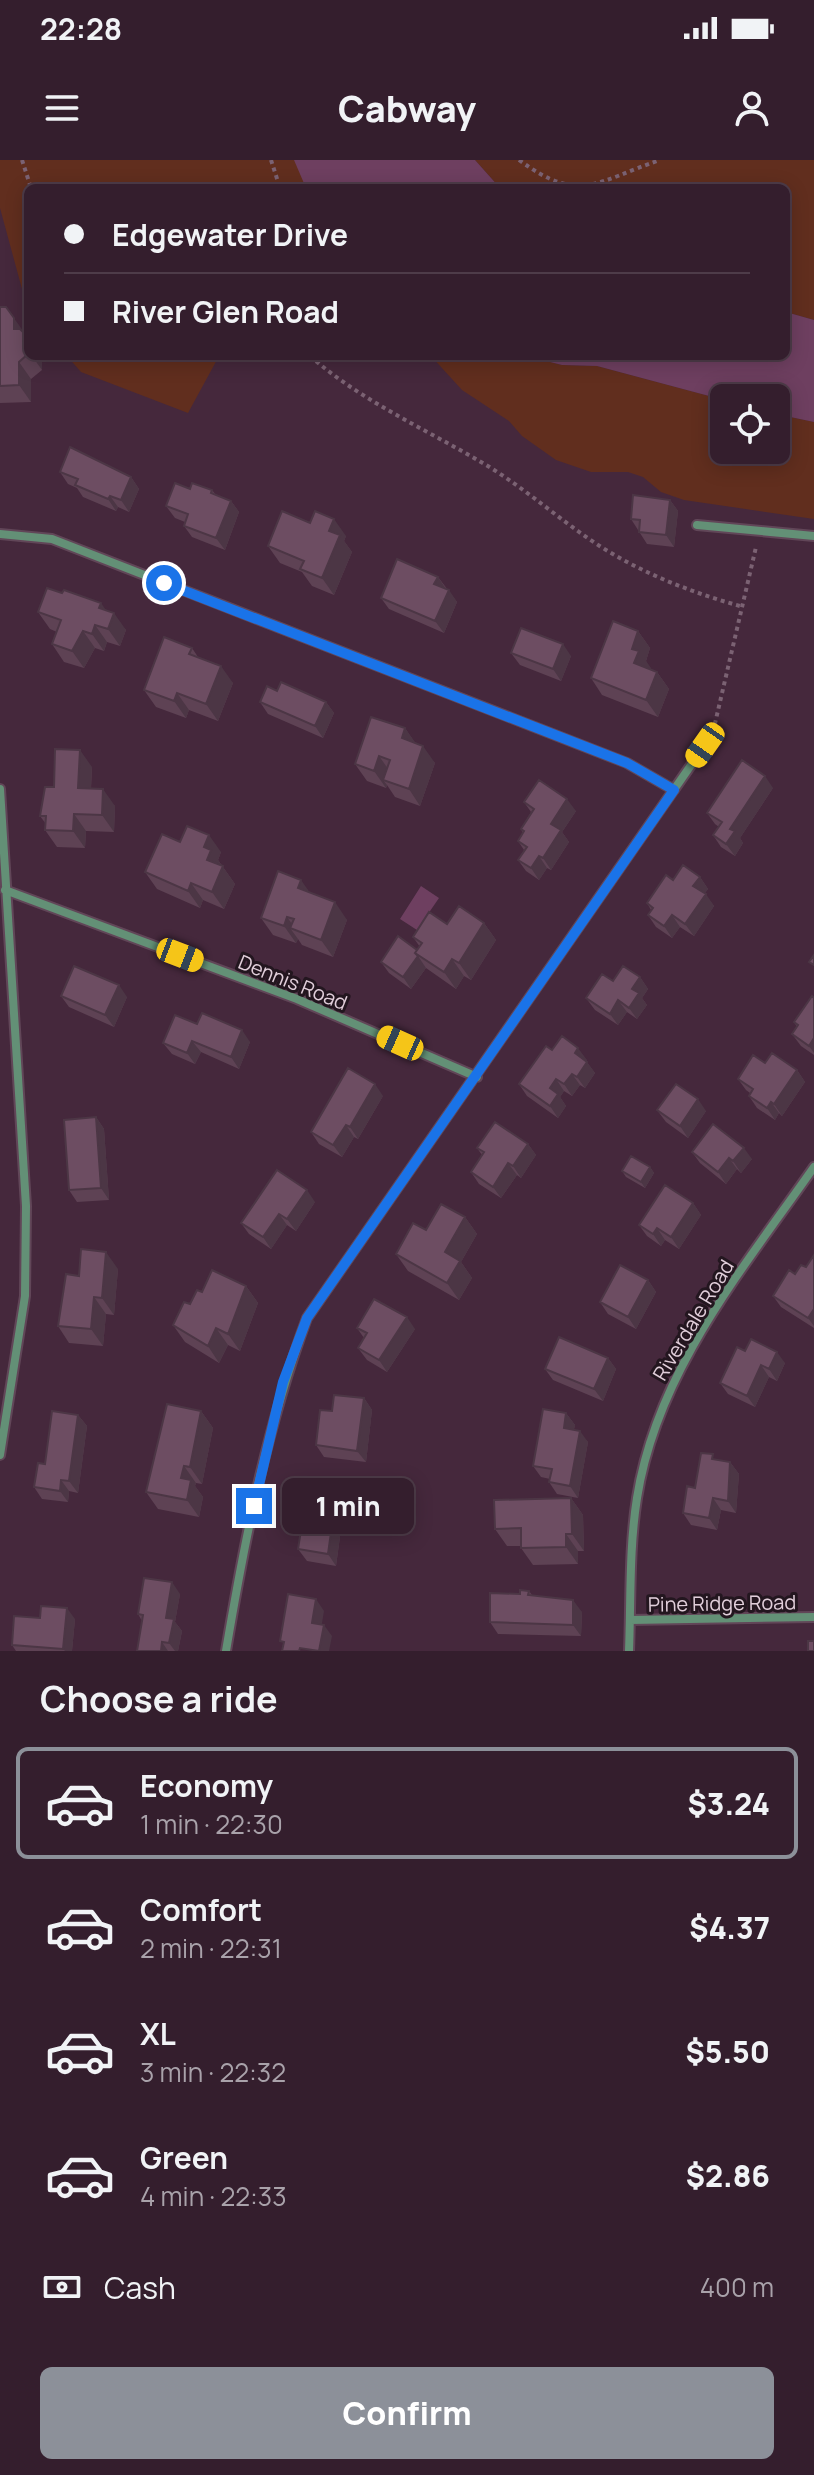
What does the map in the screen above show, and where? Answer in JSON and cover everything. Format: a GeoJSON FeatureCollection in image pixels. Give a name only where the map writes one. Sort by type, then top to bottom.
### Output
{"type":"FeatureCollection","features":[{"type":"Feature","properties":{"kind":"street"},"geometry":{"type":"LineString","coordinates":[[697,525],[814,536]]}},
{"type":"Feature","properties":{"kind":"street"},"geometry":{"type":"LineString","coordinates":[[0,534],[52,539],[627,763],[674,790]]}},
{"type":"Feature","properties":{"kind":"street"},"geometry":{"type":"LineString","coordinates":[[226,1651],[267,1446],[283,1382],[307,1318],[705,745]]}},
{"type":"Feature","properties":{"kind":"street"},"geometry":{"type":"LineString","coordinates":[[0,789],[26,1206],[25,1296],[0,1455]]}},
{"type":"Feature","properties":{"kind":"street","name":"Dennis Road"},"geometry":{"type":"LineString","coordinates":[[5,890],[297,999],[477,1077]]}},
{"type":"Feature","properties":{"kind":"street","name":"Riverdale Road"},"geometry":{"type":"LineString","coordinates":[[629,1651],[637,1498],[662,1403],[720,1301],[814,1167]]}},
{"type":"Feature","properties":{"kind":"street","name":"Pine Ridge Road"},"geometry":{"type":"LineString","coordinates":[[630,1620],[814,1617]]}},
{"type":"Feature","properties":{"kind":"path"},"geometry":{"type":"LineString","coordinates":[[22,160],[30,184]]}},
{"type":"Feature","properties":{"kind":"path"},"geometry":{"type":"LineString","coordinates":[[271,160],[279,184]]}},
{"type":"Feature","properties":{"kind":"path"},"geometry":{"type":"LineString","coordinates":[[519,160],[542,178],[563,184]]}},
{"type":"Feature","properties":{"kind":"path"},"geometry":{"type":"LineString","coordinates":[[586,184],[610,181],[660,160]]}},
{"type":"Feature","properties":{"kind":"path"},"geometry":{"type":"LineString","coordinates":[[316,360],[380,405],[484,464],[622,559],[689,590],[740,606]]}},
{"type":"Feature","properties":{"kind":"path"},"geometry":{"type":"LineString","coordinates":[[705,745],[721,711],[740,606],[761,531]]}},
{"type":"Feature","properties":{"kind":"shaded area"},"geometry":{"type":"Polygon","coordinates":[[[0,160],[342,160],[315,184],[24,184],[24,296],[0,208],[0,160]]]}},
{"type":"Feature","properties":{"kind":"shaded area"},"geometry":{"type":"Polygon","coordinates":[[[294,160],[475,160],[496,184],[304,184],[294,160]]]}},
{"type":"Feature","properties":{"kind":"shaded area"},"geometry":{"type":"Polygon","coordinates":[[[475,160],[814,160],[814,320],[790,313],[790,184],[496,184],[475,160]]]}},
{"type":"Feature","properties":{"kind":"shaded area"},"geometry":{"type":"Polygon","coordinates":[[[790,313],[814,320],[814,422],[790,417],[790,384],[710,384],[710,396],[597,366],[562,365],[542,360],[790,360],[790,313]]]}},
{"type":"Feature","properties":{"kind":"shaded area"},"geometry":{"type":"Polygon","coordinates":[[[70,360],[217,360],[188,413],[81,372],[70,360]]]}},
{"type":"Feature","properties":{"kind":"shaded area"},"geometry":{"type":"Polygon","coordinates":[[[435,360],[542,360],[562,365],[597,366],[710,396],[710,464],[790,464],[790,417],[814,422],[814,519],[684,500],[661,492],[643,477],[628,472],[591,472],[556,460],[522,436],[509,421],[462,390],[435,360]]]}},
{"type":"Feature","properties":{"kind":"shaded area"},"geometry":{"type":"Polygon","coordinates":[[[421,886],[439,898],[417,930],[400,919],[421,886]]]}},
{"type":"Feature","properties":{"kind":"building"},"geometry":{"type":"Polygon","coordinates":[[[0,307],[6,307],[14,318],[14,329],[24,333],[24,358],[19,362],[19,385],[0,386],[0,307]]]}},
{"type":"Feature","properties":{"kind":"building"},"geometry":{"type":"Polygon","coordinates":[[[70,447],[131,477],[121,500],[110,496],[108,499],[75,485],[78,479],[60,472],[70,447]]]}},
{"type":"Feature","properties":{"kind":"building"},"geometry":{"type":"Polygon","coordinates":[[[175,483],[190,489],[192,483],[231,501],[216,538],[184,526],[188,514],[166,506],[175,483]]]}},
{"type":"Feature","properties":{"kind":"building"},"geometry":{"type":"Polygon","coordinates":[[[633,495],[670,500],[666,535],[639,532],[640,520],[631,519],[633,495]]]}},
{"type":"Feature","properties":{"kind":"building"},"geometry":{"type":"Polygon","coordinates":[[[282,511],[310,523],[315,511],[334,519],[329,531],[340,535],[322,578],[300,569],[304,561],[268,546],[282,511]]]}},
{"type":"Feature","properties":{"kind":"building"},"geometry":{"type":"Polygon","coordinates":[[[397,559],[438,577],[434,584],[449,590],[435,621],[381,598],[397,559]]]}},
{"type":"Feature","properties":{"kind":"building"},"geometry":{"type":"Polygon","coordinates":[[[47,588],[62,593],[64,590],[101,603],[99,608],[114,613],[108,629],[95,625],[92,634],[83,631],[72,651],[52,644],[61,620],[38,612],[47,588]]]}},
{"type":"Feature","properties":{"kind":"building"},"geometry":{"type":"Polygon","coordinates":[[[613,621],[638,631],[632,649],[639,651],[634,663],[657,672],[646,700],[591,678],[613,621]]]}},
{"type":"Feature","properties":{"kind":"building"},"geometry":{"type":"Polygon","coordinates":[[[521,628],[563,644],[553,669],[511,653],[521,628]]]}},
{"type":"Feature","properties":{"kind":"building"},"geometry":{"type":"Polygon","coordinates":[[[164,637],[192,648],[189,654],[221,666],[206,704],[177,693],[174,701],[144,690],[164,637]]]}},
{"type":"Feature","properties":{"kind":"building"},"geometry":{"type":"Polygon","coordinates":[[[281,682],[326,702],[315,726],[260,702],[267,686],[277,691],[281,682]]]}},
{"type":"Feature","properties":{"kind":"building"},"geometry":{"type":"Polygon","coordinates":[[[371,717],[405,728],[402,738],[423,746],[409,789],[383,780],[390,760],[379,756],[374,771],[355,764],[371,717]]]}},
{"type":"Feature","properties":{"kind":"building"},"geometry":{"type":"Polygon","coordinates":[[[55,749],[80,750],[78,788],[103,789],[102,815],[74,814],[73,831],[45,830],[46,816],[40,816],[45,787],[54,787],[55,749]]]}},
{"type":"Feature","properties":{"kind":"building"},"geometry":{"type":"Polygon","coordinates":[[[742,760],[765,776],[730,829],[735,831],[726,844],[713,835],[722,822],[707,813],[742,760]]]}},
{"type":"Feature","properties":{"kind":"building"},"geometry":{"type":"Polygon","coordinates":[[[539,780],[567,799],[551,824],[561,830],[543,858],[539,856],[531,868],[518,860],[527,847],[518,841],[524,831],[521,829],[534,809],[524,802],[539,780]]]}},
{"type":"Feature","properties":{"kind":"building"},"geometry":{"type":"Polygon","coordinates":[[[187,826],[209,835],[204,847],[211,850],[207,860],[223,866],[212,892],[191,883],[188,891],[145,872],[162,834],[180,842],[187,826]]]}},
{"type":"Feature","properties":{"kind":"building"},"geometry":{"type":"Polygon","coordinates":[[[683,865],[700,877],[693,886],[706,894],[685,924],[672,915],[664,926],[648,915],[653,908],[647,903],[666,875],[673,880],[683,865]]]}},
{"type":"Feature","properties":{"kind":"building"},"geometry":{"type":"Polygon","coordinates":[[[278,871],[301,880],[298,888],[335,902],[321,940],[290,928],[294,919],[287,917],[284,926],[261,918],[278,871]]]}},
{"type":"Feature","properties":{"kind":"building"},"geometry":{"type":"Polygon","coordinates":[[[459,906],[484,923],[459,963],[452,959],[444,972],[415,953],[422,943],[413,937],[429,912],[447,924],[459,906]]]}},
{"type":"Feature","properties":{"kind":"building"},"geometry":{"type":"Polygon","coordinates":[[[398,936],[417,950],[415,953],[418,956],[403,977],[381,962],[398,936]]]}},
{"type":"Feature","properties":{"kind":"building"},"geometry":{"type":"Polygon","coordinates":[[[74,966],[119,985],[105,1015],[61,996],[74,966]]]}},
{"type":"Feature","properties":{"kind":"building"},"geometry":{"type":"Polygon","coordinates":[[[623,966],[640,977],[632,989],[639,993],[629,1008],[618,1000],[610,1014],[586,998],[602,974],[613,981],[623,966]]]}},
{"type":"Feature","properties":{"kind":"building"},"geometry":{"type":"Polygon","coordinates":[[[812,996],[814,1038],[809,1046],[792,1034],[798,1025],[794,1022],[812,996]]]}},
{"type":"Feature","properties":{"kind":"building"},"geometry":{"type":"Polygon","coordinates":[[[202,1013],[242,1030],[231,1057],[192,1041],[187,1053],[163,1043],[175,1015],[197,1024],[202,1013]]]}},
{"type":"Feature","properties":{"kind":"building"},"geometry":{"type":"Polygon","coordinates":[[[562,1036],[578,1048],[575,1053],[587,1062],[577,1077],[572,1074],[564,1084],[556,1079],[550,1088],[558,1094],[550,1106],[519,1084],[546,1046],[552,1050],[562,1036]]]}},
{"type":"Feature","properties":{"kind":"building"},"geometry":{"type":"Polygon","coordinates":[[[772,1053],[797,1070],[774,1104],[771,1102],[767,1108],[749,1096],[753,1089],[738,1079],[753,1055],[765,1063],[772,1053]]]}},
{"type":"Feature","properties":{"kind":"building"},"geometry":{"type":"Polygon","coordinates":[[[348,1068],[375,1084],[350,1127],[346,1125],[333,1145],[311,1132],[348,1068]]]}},
{"type":"Feature","properties":{"kind":"building"},"geometry":{"type":"Polygon","coordinates":[[[676,1084],[698,1099],[680,1126],[657,1110],[676,1084]]]}},
{"type":"Feature","properties":{"kind":"building"},"geometry":{"type":"Polygon","coordinates":[[[96,1117],[101,1188],[69,1190],[64,1120],[96,1117]]]}},
{"type":"Feature","properties":{"kind":"building"},"geometry":{"type":"Polygon","coordinates":[[[495,1122],[528,1144],[513,1166],[508,1163],[493,1187],[471,1172],[484,1152],[477,1148],[495,1122]]]}},
{"type":"Feature","properties":{"kind":"building"},"geometry":{"type":"Polygon","coordinates":[[[713,1124],[744,1148],[733,1161],[729,1158],[718,1172],[692,1152],[713,1124]]]}},
{"type":"Feature","properties":{"kind":"building"},"geometry":{"type":"Polygon","coordinates":[[[631,1156],[650,1167],[641,1182],[622,1171],[631,1156]]]}},
{"type":"Feature","properties":{"kind":"building"},"geometry":{"type":"Polygon","coordinates":[[[277,1170],[307,1190],[287,1219],[279,1214],[263,1237],[241,1223],[277,1170]]]}},
{"type":"Feature","properties":{"kind":"building"},"geometry":{"type":"Polygon","coordinates":[[[665,1185],[693,1203],[671,1237],[657,1228],[653,1234],[639,1225],[665,1185]]]}},
{"type":"Feature","properties":{"kind":"building"},"geometry":{"type":"Polygon","coordinates":[[[441,1204],[465,1217],[445,1252],[460,1261],[447,1283],[396,1254],[413,1223],[426,1230],[441,1204]]]}},
{"type":"Feature","properties":{"kind":"building"},"geometry":{"type":"Polygon","coordinates":[[[81,1249],[106,1252],[102,1298],[94,1297],[91,1329],[58,1326],[66,1274],[79,1276],[81,1249]]]}},
{"type":"Feature","properties":{"kind":"building"},"geometry":{"type":"Polygon","coordinates":[[[814,1255],[814,1309],[808,1318],[773,1296],[789,1270],[795,1274],[801,1265],[806,1267],[814,1255]]]}},
{"type":"Feature","properties":{"kind":"building"},"geometry":{"type":"Polygon","coordinates":[[[620,1265],[648,1280],[628,1317],[600,1302],[620,1265]]]}},
{"type":"Feature","properties":{"kind":"building"},"geometry":{"type":"Polygon","coordinates":[[[212,1270],[246,1286],[228,1334],[216,1328],[208,1346],[173,1325],[184,1302],[190,1304],[197,1290],[202,1292],[212,1270]]]}},
{"type":"Feature","properties":{"kind":"building"},"geometry":{"type":"Polygon","coordinates":[[[374,1299],[407,1317],[379,1360],[358,1348],[367,1333],[357,1328],[374,1299]]]}},
{"type":"Feature","properties":{"kind":"building"},"geometry":{"type":"Polygon","coordinates":[[[559,1337],[608,1358],[594,1389],[545,1369],[559,1337]]]}},
{"type":"Feature","properties":{"kind":"building"},"geometry":{"type":"Polygon","coordinates":[[[751,1339],[777,1352],[769,1369],[761,1365],[747,1396],[720,1383],[737,1347],[745,1351],[751,1339]]]}},
{"type":"Feature","properties":{"kind":"building"},"geometry":{"type":"Polygon","coordinates":[[[334,1395],[364,1398],[357,1451],[316,1445],[320,1410],[332,1411],[334,1395]]]}},
{"type":"Feature","properties":{"kind":"building"},"geometry":{"type":"Polygon","coordinates":[[[167,1404],[201,1411],[190,1467],[184,1466],[181,1478],[191,1480],[187,1500],[146,1492],[167,1404]]]}},
{"type":"Feature","properties":{"kind":"building"},"geometry":{"type":"Polygon","coordinates":[[[543,1409],[566,1413],[564,1428],[580,1431],[570,1486],[549,1482],[552,1469],[533,1466],[543,1409]]]}},
{"type":"Feature","properties":{"kind":"building"},"geometry":{"type":"Polygon","coordinates":[[[52,1411],[78,1415],[69,1481],[61,1480],[60,1491],[34,1487],[38,1463],[45,1464],[52,1411]]]}},
{"type":"Feature","properties":{"kind":"building"},"geometry":{"type":"Polygon","coordinates":[[[701,1453],[713,1454],[712,1459],[730,1462],[728,1501],[713,1498],[709,1518],[683,1513],[687,1486],[695,1488],[701,1453]]]}},
{"type":"Feature","properties":{"kind":"building"},"geometry":{"type":"Polygon","coordinates":[[[308,1486],[326,1488],[324,1502],[335,1504],[328,1554],[298,1549],[308,1486]]]}},
{"type":"Feature","properties":{"kind":"building"},"geometry":{"type":"Polygon","coordinates":[[[571,1498],[572,1534],[566,1534],[566,1547],[521,1548],[521,1528],[495,1529],[494,1500],[571,1498]]]}},
{"type":"Feature","properties":{"kind":"building"},"geometry":{"type":"Polygon","coordinates":[[[144,1578],[172,1582],[166,1618],[174,1619],[169,1643],[162,1642],[161,1651],[137,1651],[143,1615],[138,1614],[144,1578]]]}},
{"type":"Feature","properties":{"kind":"building"},"geometry":{"type":"Polygon","coordinates":[[[520,1590],[529,1591],[528,1595],[573,1600],[573,1625],[490,1622],[490,1593],[520,1594],[520,1590]]]}},
{"type":"Feature","properties":{"kind":"building"},"geometry":{"type":"Polygon","coordinates":[[[288,1594],[316,1599],[312,1623],[324,1625],[319,1651],[300,1648],[299,1651],[282,1651],[284,1642],[280,1641],[288,1594]]]}},
{"type":"Feature","properties":{"kind":"building"},"geometry":{"type":"Polygon","coordinates":[[[41,1606],[67,1608],[63,1649],[12,1645],[14,1616],[40,1618],[41,1606]]]}},
{"type":"Feature","properties":{"kind":"building"},"geometry":{"type":"Polygon","coordinates":[[[808,1641],[814,1641],[814,1651],[808,1651],[808,1641]]]}},
{"type":"Feature","properties":{"kind":"route"},"geometry":{"type":"LineString","coordinates":[[164,583],[627,763],[674,790],[361,1246],[307,1318],[283,1382],[254,1506]]}}]}
